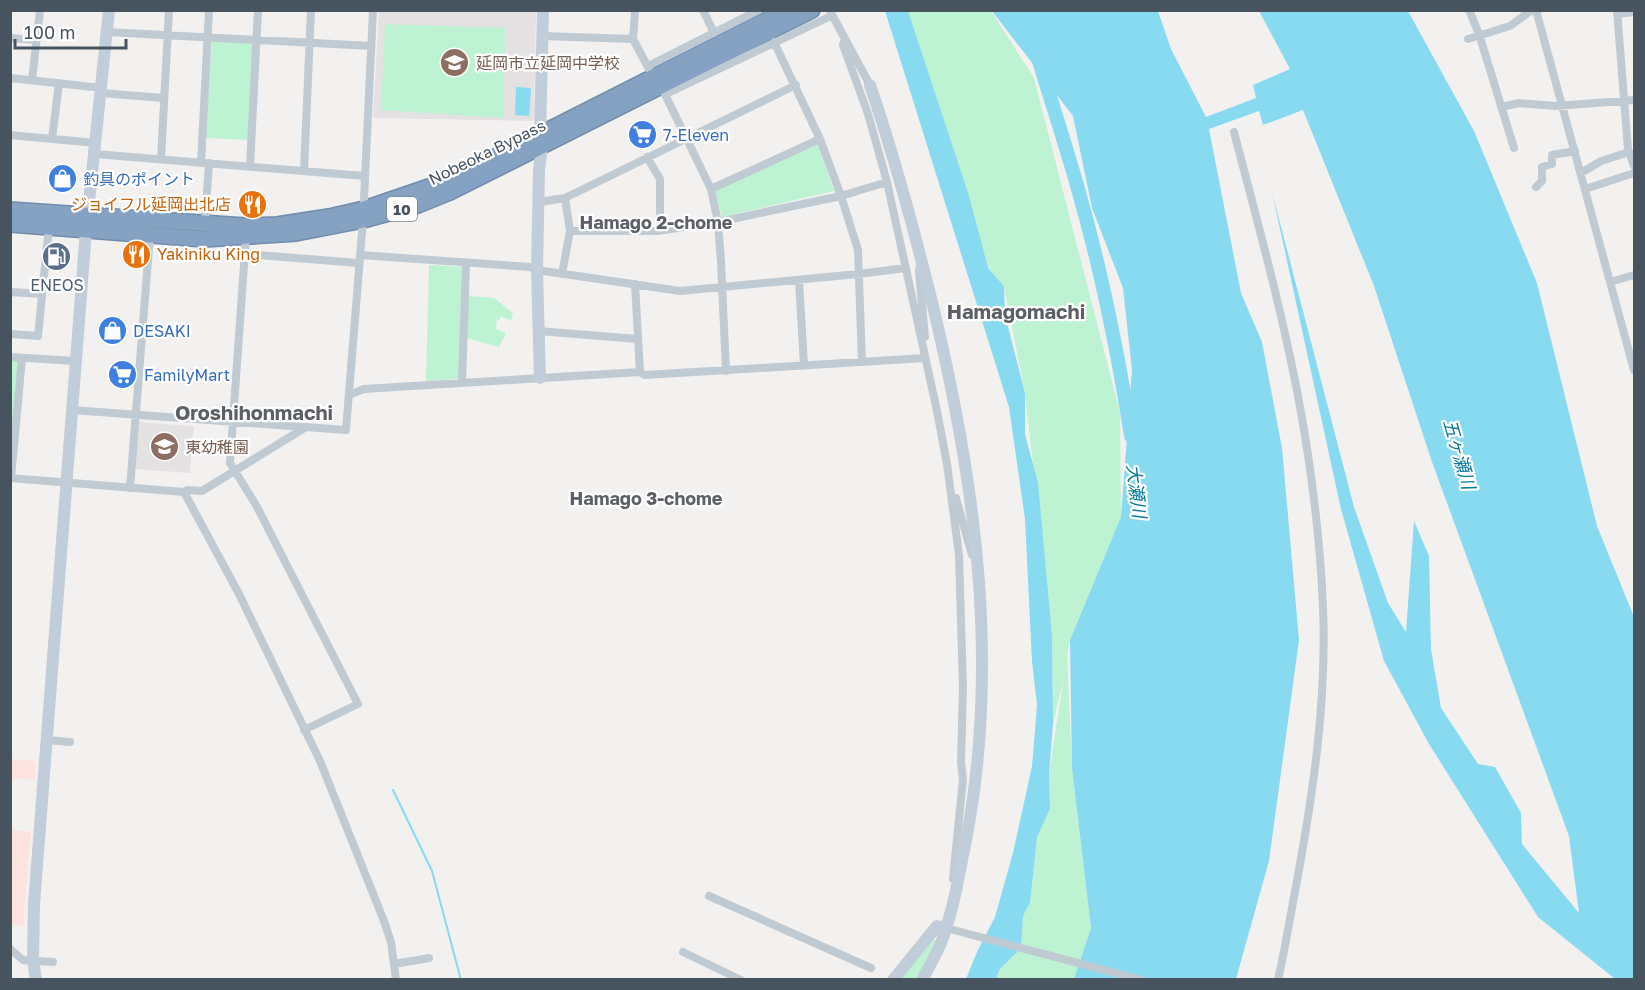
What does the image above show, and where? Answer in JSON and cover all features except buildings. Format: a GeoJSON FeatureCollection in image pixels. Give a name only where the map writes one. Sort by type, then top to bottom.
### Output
{"type":"FeatureCollection","features":[{"type":"Feature","properties":{"kind":"highway","name":"Nobeoka Bypass"},"geometry":{"type":"LineString","coordinates":[[755,32],[786,10]]}},
{"type":"Feature","properties":{"kind":"highway","name":"Nobeoka Bypass"},"geometry":{"type":"LineString","coordinates":[[10,224],[49,227],[87,223],[205,222],[245,226],[277,225],[418,205],[450,192],[541,140],[755,32],[812,10]]}},
{"type":"Feature","properties":{"kind":"highway","name":"Nobeoka Bypass"},"geometry":{"type":"LineString","coordinates":[[10,210],[150,235],[204,239],[296,233],[364,214]]}},
{"type":"Feature","properties":{"kind":"street"},"geometry":{"type":"LineString","coordinates":[[32,80],[40,10]]}},
{"type":"Feature","properties":{"kind":"street"},"geometry":{"type":"LineString","coordinates":[[36,980],[33,960],[34,904],[87,223],[109,10]]}},
{"type":"Feature","properties":{"kind":"street"},"geometry":{"type":"LineString","coordinates":[[161,159],[169,10]]}},
{"type":"Feature","properties":{"kind":"street"},"geometry":{"type":"LineString","coordinates":[[205,222],[209,10]]}},
{"type":"Feature","properties":{"kind":"street"},"geometry":{"type":"LineString","coordinates":[[250,166],[258,10]]}},
{"type":"Feature","properties":{"kind":"street"},"geometry":{"type":"LineString","coordinates":[[304,171],[311,10]]}},
{"type":"Feature","properties":{"kind":"street"},"geometry":{"type":"LineString","coordinates":[[72,410],[346,430],[364,214],[373,10]]}},
{"type":"Feature","properties":{"kind":"street"},"geometry":{"type":"LineString","coordinates":[[540,378],[537,270],[543,10]]}},
{"type":"Feature","properties":{"kind":"street"},"geometry":{"type":"LineString","coordinates":[[635,10],[633,39],[657,81],[711,189],[718,222],[726,371]]}},
{"type":"Feature","properties":{"kind":"street"},"geometry":{"type":"LineString","coordinates":[[703,10],[714,33]]}},
{"type":"Feature","properties":{"kind":"street"},"geometry":{"type":"LineString","coordinates":[[657,81],[714,33],[759,10]]}},
{"type":"Feature","properties":{"kind":"street"},"geometry":{"type":"LineString","coordinates":[[1469,10],[1479,34],[1514,148]]}},
{"type":"Feature","properties":{"kind":"street"},"geometry":{"type":"LineString","coordinates":[[1468,39],[1510,26],[1537,11],[1635,370]]}},
{"type":"Feature","properties":{"kind":"street"},"geometry":{"type":"LineString","coordinates":[[1635,12],[1617,12],[1623,101],[1629,152],[1635,166]]}},
{"type":"Feature","properties":{"kind":"street"},"geometry":{"type":"LineString","coordinates":[[657,81],[774,42],[831,13],[870,85],[907,201],[946,362],[971,495],[977,562],[981,663],[980,737],[975,786],[950,929],[922,980]]}},
{"type":"Feature","properties":{"kind":"street"},"geometry":{"type":"LineString","coordinates":[[106,32],[371,46]]}},
{"type":"Feature","properties":{"kind":"street"},"geometry":{"type":"LineString","coordinates":[[543,36],[633,39]]}},
{"type":"Feature","properties":{"kind":"street"},"geometry":{"type":"LineString","coordinates":[[10,38],[37,40]]}},
{"type":"Feature","properties":{"kind":"street"},"geometry":{"type":"LineString","coordinates":[[845,40],[843,45],[868,114],[887,182],[937,411],[959,555],[963,778],[952,889],[955,897]]}},
{"type":"Feature","properties":{"kind":"street"},"geometry":{"type":"LineString","coordinates":[[774,42],[820,139],[858,250],[862,362]]}},
{"type":"Feature","properties":{"kind":"street"},"geometry":{"type":"LineString","coordinates":[[10,78],[164,98]]}},
{"type":"Feature","properties":{"kind":"street"},"geometry":{"type":"LineString","coordinates":[[52,139],[59,83]]}},
{"type":"Feature","properties":{"kind":"street"},"geometry":{"type":"LineString","coordinates":[[538,202],[565,198],[796,85]]}},
{"type":"Feature","properties":{"kind":"street"},"geometry":{"type":"LineString","coordinates":[[1501,107],[1519,103],[1547,106],[1635,100]]}},
{"type":"Feature","properties":{"kind":"street"},"geometry":{"type":"LineString","coordinates":[[1234,132],[1282,318],[1299,398],[1318,540],[1323,609],[1322,684],[1315,765],[1300,863],[1278,980]]}},
{"type":"Feature","properties":{"kind":"street"},"geometry":{"type":"LineString","coordinates":[[10,135],[52,139],[95,149],[161,159],[364,176]]}},
{"type":"Feature","properties":{"kind":"street"},"geometry":{"type":"LineString","coordinates":[[711,189],[820,139]]}},
{"type":"Feature","properties":{"kind":"street"},"geometry":{"type":"LineString","coordinates":[[1536,187],[1542,181],[1542,167],[1552,164],[1552,155],[1575,152]]}},
{"type":"Feature","properties":{"kind":"street"},"geometry":{"type":"LineString","coordinates":[[1581,173],[1601,161],[1629,152]]}},
{"type":"Feature","properties":{"kind":"street"},"geometry":{"type":"LineString","coordinates":[[647,157],[660,179],[660,231]]}},
{"type":"Feature","properties":{"kind":"street"},"geometry":{"type":"LineString","coordinates":[[1585,189],[1635,173]]}},
{"type":"Feature","properties":{"kind":"street"},"geometry":{"type":"LineString","coordinates":[[570,231],[660,231],[718,222],[841,196],[887,182]]}},
{"type":"Feature","properties":{"kind":"street"},"geometry":{"type":"LineString","coordinates":[[562,274],[570,231],[565,198]]}},
{"type":"Feature","properties":{"kind":"street"},"geometry":{"type":"LineString","coordinates":[[10,334],[38,336],[49,227]]}},
{"type":"Feature","properties":{"kind":"street"},"geometry":{"type":"LineString","coordinates":[[130,488],[150,235]]}},
{"type":"Feature","properties":{"kind":"street"},"geometry":{"type":"LineString","coordinates":[[246,236],[230,463],[256,505],[358,704],[304,730]]}},
{"type":"Feature","properties":{"kind":"street"},"geometry":{"type":"LineString","coordinates":[[245,254],[530,267],[562,274],[680,291],[906,268]]}},
{"type":"Feature","properties":{"kind":"street"},"geometry":{"type":"LineString","coordinates":[[922,262],[919,271],[925,358]]}},
{"type":"Feature","properties":{"kind":"street"},"geometry":{"type":"LineString","coordinates":[[462,384],[466,263]]}},
{"type":"Feature","properties":{"kind":"street"},"geometry":{"type":"LineString","coordinates":[[1610,282],[1635,275]]}},
{"type":"Feature","properties":{"kind":"street"},"geometry":{"type":"LineString","coordinates":[[799,280],[804,366]]}},
{"type":"Feature","properties":{"kind":"street"},"geometry":{"type":"LineString","coordinates":[[635,285],[640,372]]}},
{"type":"Feature","properties":{"kind":"street"},"geometry":{"type":"LineString","coordinates":[[10,292],[42,294]]}},
{"type":"Feature","properties":{"kind":"street"},"geometry":{"type":"LineString","coordinates":[[538,331],[638,339]]}},
{"type":"Feature","properties":{"kind":"street"},"geometry":{"type":"LineString","coordinates":[[10,357],[76,361]]}},
{"type":"Feature","properties":{"kind":"street"},"geometry":{"type":"LineString","coordinates":[[22,358],[11,478],[184,492],[187,490],[202,491],[306,427]]}},
{"type":"Feature","properties":{"kind":"street"},"geometry":{"type":"LineString","coordinates":[[349,395],[364,389],[640,372],[645,375],[726,371],[925,358]]}},
{"type":"Feature","properties":{"kind":"street"},"geometry":{"type":"LineString","coordinates":[[949,484],[953,490],[973,558],[977,562]]}},
{"type":"Feature","properties":{"kind":"street"},"geometry":{"type":"LineString","coordinates":[[184,492],[239,594],[320,761],[384,921],[391,942],[396,980]]}},
{"type":"Feature","properties":{"kind":"street"},"geometry":{"type":"LineString","coordinates":[[47,740],[70,742]]}},
{"type":"Feature","properties":{"kind":"street"},"geometry":{"type":"LineString","coordinates":[[710,896],[871,968]]}},
{"type":"Feature","properties":{"kind":"street"},"geometry":{"type":"LineString","coordinates":[[893,980],[937,926],[1142,980]]}},
{"type":"Feature","properties":{"kind":"street"},"geometry":{"type":"LineString","coordinates":[[10,949],[22,960],[53,962]]}},
{"type":"Feature","properties":{"kind":"street"},"geometry":{"type":"LineString","coordinates":[[683,952],[741,980]]}},
{"type":"Feature","properties":{"kind":"street"},"geometry":{"type":"LineString","coordinates":[[394,964],[429,958]]}},
{"type":"Feature","properties":{"kind":"shaded area","name":"延岡市立延岡中学校"},"geometry":{"type":"Polygon","coordinates":[[[379,11],[536,11],[534,118],[532,121],[375,118],[373,116],[379,11]]]}},
{"type":"Feature","properties":{"kind":"shaded area","name":"東幼稚園"},"geometry":{"type":"Polygon","coordinates":[[[138,422],[194,426],[190,473],[134,469],[138,422]]]}},
{"type":"Feature","properties":{"kind":"shaded area"},"geometry":{"type":"Polygon","coordinates":[[[10,759],[36,761],[35,780],[11,778],[10,759]]]}},
{"type":"Feature","properties":{"kind":"shaded area"},"geometry":{"type":"Polygon","coordinates":[[[11,830],[31,832],[23,926],[11,925],[11,830]]]}},
{"type":"Feature","properties":{"kind":"green space"},"geometry":{"type":"Polygon","coordinates":[[[903,11],[991,11],[1034,78],[1120,413],[1121,517],[1070,640],[1067,654],[1072,768],[1091,928],[1074,979],[996,979],[1000,969],[1021,948],[1023,916],[1030,903],[1037,837],[1050,809],[1049,774],[1064,676],[1053,724],[1052,636],[1025,393],[1004,286],[988,268],[903,11]]]}},
{"type":"Feature","properties":{"kind":"green space","name":"延岡市立延岡中学校"},"geometry":{"type":"Polygon","coordinates":[[[385,24],[505,28],[503,118],[381,110],[385,24]]]}},
{"type":"Feature","properties":{"kind":"green space"},"geometry":{"type":"Polygon","coordinates":[[[212,40],[254,43],[248,140],[205,138],[212,40]]]}},
{"type":"Feature","properties":{"kind":"green space"},"geometry":{"type":"Polygon","coordinates":[[[818,145],[834,191],[722,217],[715,190],[818,145]]]}},
{"type":"Feature","properties":{"kind":"green space"},"geometry":{"type":"Polygon","coordinates":[[[429,265],[462,267],[459,379],[426,381],[429,265]]]}},
{"type":"Feature","properties":{"kind":"green space"},"geometry":{"type":"Polygon","coordinates":[[[468,296],[494,298],[513,313],[511,320],[500,316],[500,320],[497,320],[496,329],[506,333],[499,347],[466,338],[468,296]]]}},
{"type":"Feature","properties":{"kind":"green space"},"geometry":{"type":"Polygon","coordinates":[[[11,359],[20,359],[11,467],[11,359]]]}},
{"type":"Feature","properties":{"kind":"green space"},"geometry":{"type":"Polygon","coordinates":[[[933,939],[937,941],[917,979],[900,980],[933,939]]]}},
{"type":"Feature","properties":{"kind":"water"},"geometry":{"type":"Polygon","coordinates":[[[885,11],[908,11],[969,196],[988,268],[1004,286],[1005,315],[1025,393],[1025,434],[1038,483],[1052,636],[1053,724],[1049,774],[1050,809],[1037,837],[1030,903],[1023,916],[1021,948],[1000,969],[996,979],[966,979],[995,917],[1013,853],[1032,766],[1037,705],[1032,661],[1025,519],[1009,407],[885,11]]]}},
{"type":"Feature","properties":{"kind":"water","name":"五ヶ瀬川"},"geometry":{"type":"Polygon","coordinates":[[[992,11],[1158,11],[1171,49],[1206,117],[1256,98],[1253,85],[1290,69],[1259,11],[1408,11],[1474,131],[1537,283],[1597,526],[1634,617],[1634,979],[1615,979],[1538,917],[1429,744],[1384,661],[1341,509],[1272,192],[1354,507],[1388,603],[1406,632],[1414,521],[1429,556],[1431,649],[1441,708],[1478,764],[1495,767],[1521,813],[1522,844],[1579,913],[1569,836],[1432,462],[1374,286],[1303,110],[1263,125],[1259,111],[1209,129],[1241,293],[1262,342],[1282,448],[1299,640],[1269,861],[1236,979],[1074,979],[1091,928],[1072,768],[1070,640],[1121,517],[1132,370],[1123,288],[1092,208],[1073,116],[992,11]]]}},
{"type":"Feature","properties":{"kind":"water"},"geometry":{"type":"Polygon","coordinates":[[[516,87],[531,88],[529,116],[515,115],[516,87]]]}},
{"type":"Feature","properties":{"kind":"waterway","name":"大瀬川"},"geometry":{"type":"LineString","coordinates":[[1039,61],[1094,250],[1115,342],[1131,436]]}},
{"type":"Feature","properties":{"kind":"waterway"},"geometry":{"type":"LineString","coordinates":[[393,790],[432,871],[461,980]]}},
{"type":"Feature","properties":{"kind":"place","name":"延岡市立延岡中学校"},"geometry":{"type":"Point","coordinates":[455,63]}},
{"type":"Feature","properties":{"kind":"place","name":"7-Eleven"},"geometry":{"type":"Point","coordinates":[642,135]}},
{"type":"Feature","properties":{"kind":"place","name":"釣具のポイント"},"geometry":{"type":"Point","coordinates":[62,179]}},
{"type":"Feature","properties":{"kind":"place","name":"ジョイフル延岡出北店"},"geometry":{"type":"Point","coordinates":[252,204]}},
{"type":"Feature","properties":{"kind":"place","name":"Yakiniku King"},"geometry":{"type":"Point","coordinates":[136,254]}},
{"type":"Feature","properties":{"kind":"place","name":"ENEOS"},"geometry":{"type":"Point","coordinates":[57,257]}},
{"type":"Feature","properties":{"kind":"place","name":"DESAKI"},"geometry":{"type":"Point","coordinates":[112,331]}},
{"type":"Feature","properties":{"kind":"place","name":"FamilyMart"},"geometry":{"type":"Point","coordinates":[123,375]}},
{"type":"Feature","properties":{"kind":"place","name":"東幼稚園"},"geometry":{"type":"Point","coordinates":[164,447]}},
{"type":"Feature","properties":{"kind":"district","name":"Hamago 2-chome"},"geometry":{"type":"Point","coordinates":[656,222]}},
{"type":"Feature","properties":{"kind":"district","name":"Hamagomachi"},"geometry":{"type":"Point","coordinates":[1016,311]}},
{"type":"Feature","properties":{"kind":"district","name":"Oroshihonmachi"},"geometry":{"type":"Point","coordinates":[254,412]}},
{"type":"Feature","properties":{"kind":"district","name":"Hamago 3-chome"},"geometry":{"type":"Point","coordinates":[646,498]}}]}
